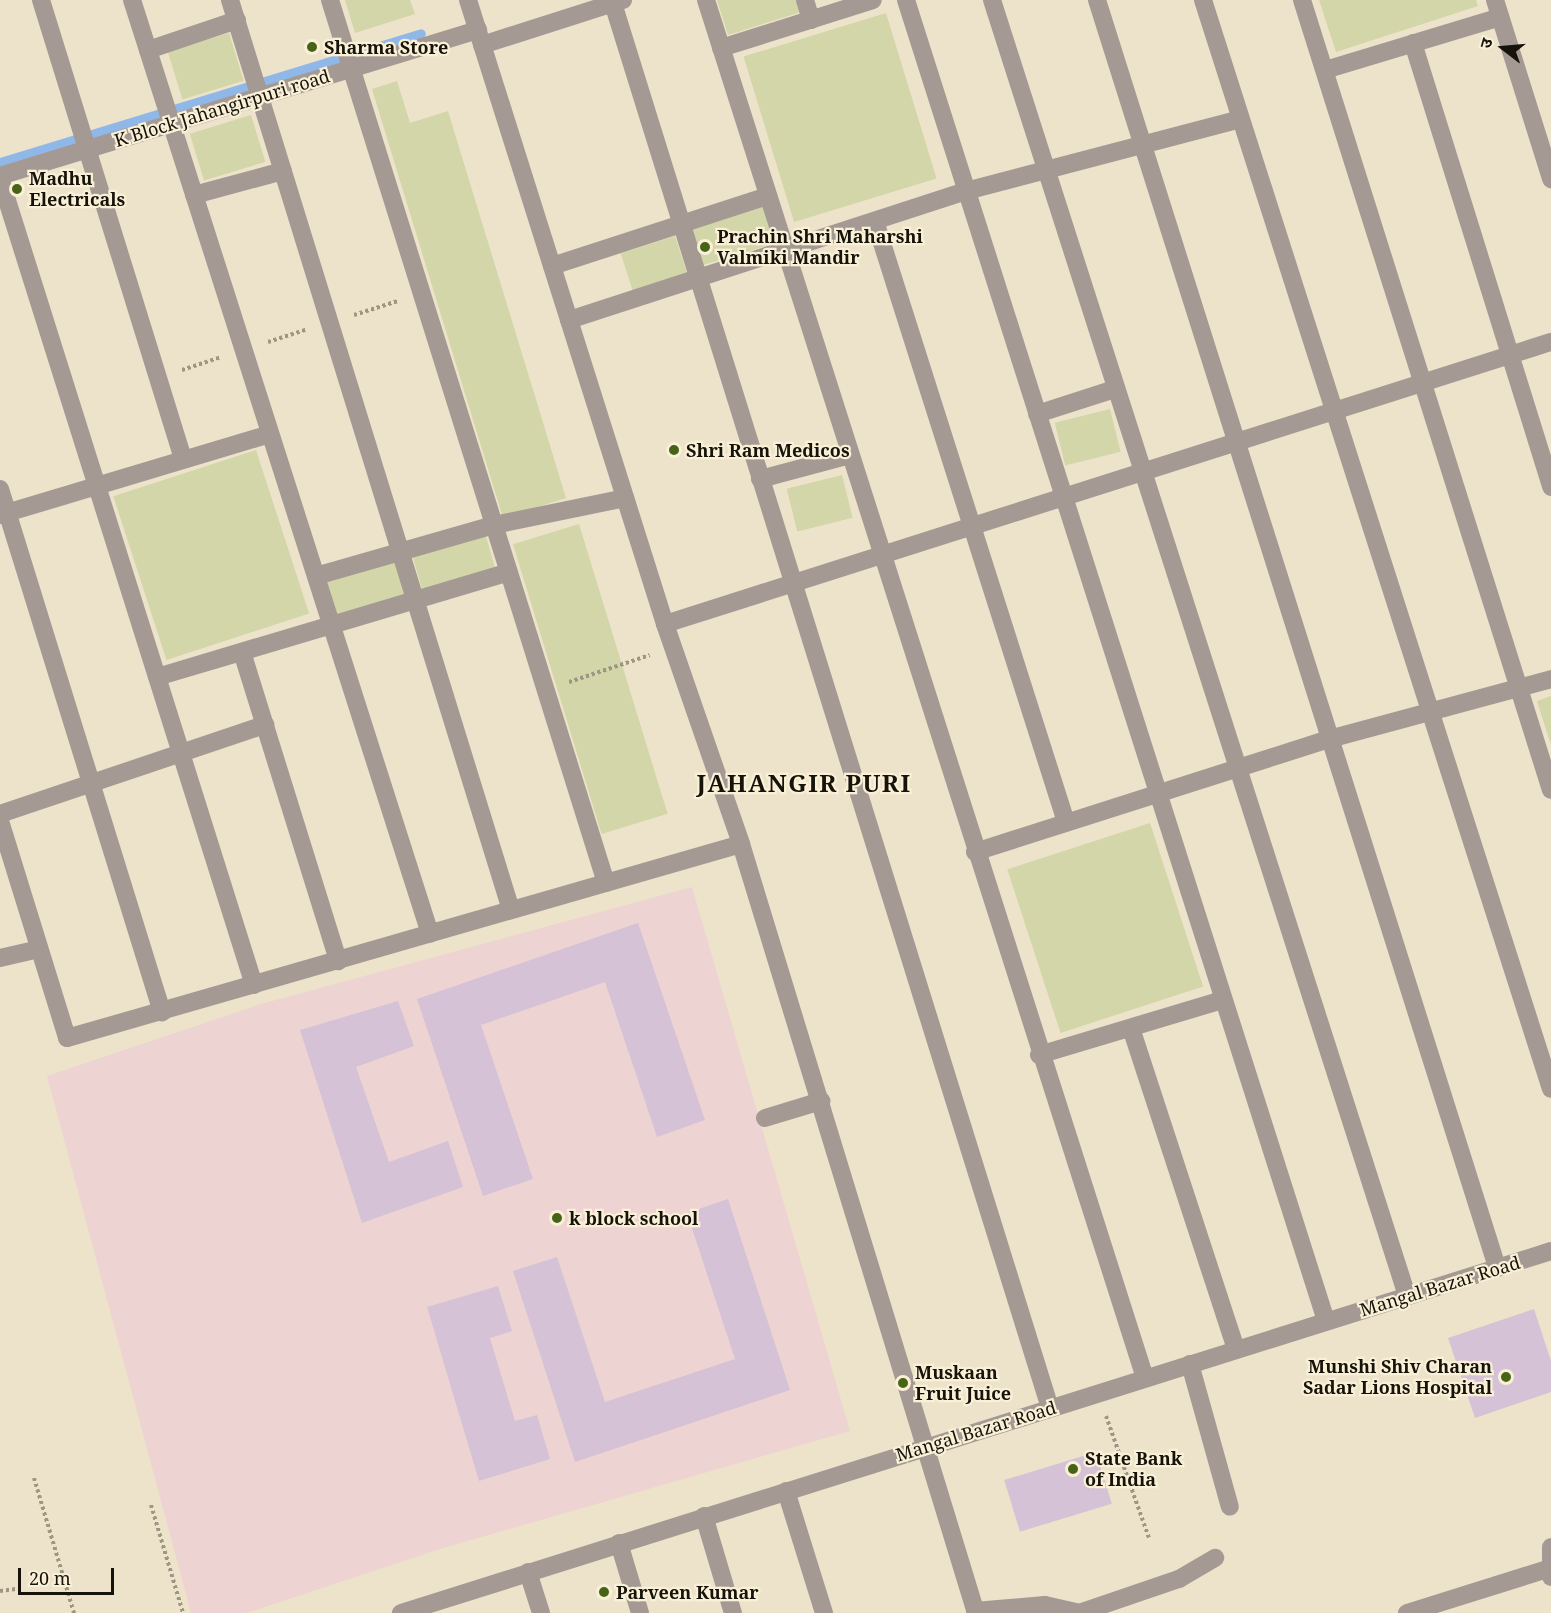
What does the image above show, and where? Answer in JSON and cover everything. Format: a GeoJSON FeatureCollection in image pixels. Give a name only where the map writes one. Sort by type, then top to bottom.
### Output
{"type":"FeatureCollection","features":[{"type":"Feature","properties":{"kind":"street"},"geometry":{"type":"LineString","coordinates":[[41,0],[183,459]]}},
{"type":"Feature","properties":{"kind":"street"},"geometry":{"type":"LineString","coordinates":[[132,0],[430,934]]}},
{"type":"Feature","properties":{"kind":"street"},"geometry":{"type":"LineString","coordinates":[[230,0],[511,910]]}},
{"type":"Feature","properties":{"kind":"street"},"geometry":{"type":"LineString","coordinates":[[330,0],[606,883]]}},
{"type":"Feature","properties":{"kind":"street"},"geometry":{"type":"LineString","coordinates":[[468,0],[665,624],[741,844],[928,1446],[976,1612],[1046,1605],[1079,1613],[1179,1579],[1215,1558]]}},
{"type":"Feature","properties":{"kind":"street"},"geometry":{"type":"LineString","coordinates":[[706,0],[1039,1055],[1145,1378]]}},
{"type":"Feature","properties":{"kind":"street"},"geometry":{"type":"LineString","coordinates":[[805,0],[811,20]]}},
{"type":"Feature","properties":{"kind":"street"},"geometry":{"type":"LineString","coordinates":[[721,48],[873,0]]}},
{"type":"Feature","properties":{"kind":"street"},"geometry":{"type":"LineString","coordinates":[[906,0],[1222,1000],[1326,1321]]}},
{"type":"Feature","properties":{"kind":"street"},"geometry":{"type":"LineString","coordinates":[[992,0],[1407,1296]]}},
{"type":"Feature","properties":{"kind":"street"},"geometry":{"type":"LineString","coordinates":[[1097,0],[1236,443],[1333,738],[1497,1267]]}},
{"type":"Feature","properties":{"kind":"street"},"geometry":{"type":"LineString","coordinates":[[1203,0],[1333,412],[1433,709],[1551,1089]]}},
{"type":"Feature","properties":{"kind":"street"},"geometry":{"type":"LineString","coordinates":[[1302,0],[1551,790]]}},
{"type":"Feature","properties":{"kind":"street"},"geometry":{"type":"LineString","coordinates":[[616,1],[681,224],[792,584],[1050,1408]]}},
{"type":"Feature","properties":{"kind":"street","name":"K Block Jahangirpuri road"},"geometry":{"type":"LineString","coordinates":[[0,177],[351,68],[616,1]]}},
{"type":"Feature","properties":{"kind":"street"},"geometry":{"type":"LineString","coordinates":[[1324,70],[1413,43],[1498,8],[1551,179]]}},
{"type":"Feature","properties":{"kind":"street"},"geometry":{"type":"LineString","coordinates":[[148,50],[237,20]]}},
{"type":"Feature","properties":{"kind":"street"},"geometry":{"type":"LineString","coordinates":[[1413,43],[1551,487]]}},
{"type":"Feature","properties":{"kind":"street"},"geometry":{"type":"LineString","coordinates":[[569,320],[966,191],[1240,119]]}},
{"type":"Feature","properties":{"kind":"street"},"geometry":{"type":"LineString","coordinates":[[194,195],[284,171]]}},
{"type":"Feature","properties":{"kind":"street"},"geometry":{"type":"LineString","coordinates":[[0,177],[254,985]]}},
{"type":"Feature","properties":{"kind":"street"},"geometry":{"type":"LineString","coordinates":[[552,266],[768,196]]}},
{"type":"Feature","properties":{"kind":"street"},"geometry":{"type":"LineString","coordinates":[[875,221],[1066,822]]}},
{"type":"Feature","properties":{"kind":"street"},"geometry":{"type":"LineString","coordinates":[[665,624],[1551,342]]}},
{"type":"Feature","properties":{"kind":"street"},"geometry":{"type":"LineString","coordinates":[[1037,414],[1115,388]]}},
{"type":"Feature","properties":{"kind":"street"},"geometry":{"type":"LineString","coordinates":[[4,514],[96,482],[270,434]]}},
{"type":"Feature","properties":{"kind":"street"},"geometry":{"type":"LineString","coordinates":[[760,479],[850,455]]}},
{"type":"Feature","properties":{"kind":"street"},"geometry":{"type":"LineString","coordinates":[[0,489],[4,514],[92,783],[162,1012]]}},
{"type":"Feature","properties":{"kind":"street"},"geometry":{"type":"LineString","coordinates":[[316,576],[494,525],[626,498]]}},
{"type":"Feature","properties":{"kind":"street"},"geometry":{"type":"LineString","coordinates":[[157,677],[509,572]]}},
{"type":"Feature","properties":{"kind":"street"},"geometry":{"type":"LineString","coordinates":[[242,652],[338,961]]}},
{"type":"Feature","properties":{"kind":"street"},"geometry":{"type":"LineString","coordinates":[[975,852],[1156,792],[1238,770],[1333,738],[1433,709],[1519,689],[1551,679]]}},
{"type":"Feature","properties":{"kind":"street"},"geometry":{"type":"LineString","coordinates":[[0,814],[265,725]]}},
{"type":"Feature","properties":{"kind":"street"},"geometry":{"type":"LineString","coordinates":[[0,821],[68,1038],[741,844]]}},
{"type":"Feature","properties":{"kind":"street"},"geometry":{"type":"LineString","coordinates":[[0,958],[39,949]]}},
{"type":"Feature","properties":{"kind":"street"},"geometry":{"type":"LineString","coordinates":[[1039,1055],[1222,1000]]}},
{"type":"Feature","properties":{"kind":"street"},"geometry":{"type":"LineString","coordinates":[[1131,1028],[1236,1349]]}},
{"type":"Feature","properties":{"kind":"street"},"geometry":{"type":"LineString","coordinates":[[765,1118],[821,1101]]}},
{"type":"Feature","properties":{"kind":"street","name":"Mangal Bazar Road"},"geometry":{"type":"LineString","coordinates":[[401,1613],[440,1607],[528,1572],[704,1516],[1497,1267],[1550,1255]]}},
{"type":"Feature","properties":{"kind":"street"},"geometry":{"type":"LineString","coordinates":[[1190,1364],[1230,1506]]}},
{"type":"Feature","properties":{"kind":"street"},"geometry":{"type":"LineString","coordinates":[[786,1491],[824,1613]]}},
{"type":"Feature","properties":{"kind":"street"},"geometry":{"type":"LineString","coordinates":[[704,1516],[733,1613]]}},
{"type":"Feature","properties":{"kind":"street"},"geometry":{"type":"LineString","coordinates":[[619,1544],[640,1613]]}},
{"type":"Feature","properties":{"kind":"street"},"geometry":{"type":"LineString","coordinates":[[1407,1613],[1447,1608],[1550,1571],[1551,1547]]}},
{"type":"Feature","properties":{"kind":"street"},"geometry":{"type":"LineString","coordinates":[[528,1572],[541,1613]]}},
{"type":"Feature","properties":{"kind":"path"},"geometry":{"type":"LineString","coordinates":[[158,379],[422,293]]}},
{"type":"Feature","properties":{"kind":"path"},"geometry":{"type":"LineString","coordinates":[[546,690],[673,647]]}},
{"type":"Feature","properties":{"kind":"path"},"geometry":{"type":"LineString","coordinates":[[1097,1393],[1149,1538]]}},
{"type":"Feature","properties":{"kind":"path"},"geometry":{"type":"LineString","coordinates":[[34,1478],[74,1613]]}},
{"type":"Feature","properties":{"kind":"path"},"geometry":{"type":"LineString","coordinates":[[151,1505],[183,1613]]}},
{"type":"Feature","properties":{"kind":"path"},"geometry":{"type":"LineString","coordinates":[[0,1591],[16,1589]]}},
{"type":"Feature","properties":{"kind":"shaded area"},"geometry":{"type":"Polygon","coordinates":[[[692,887],[850,1431],[440,1549],[247,1613],[191,1613],[47,1076],[261,1004],[692,887]]]}},
{"type":"Feature","properties":{"kind":"green space"},"geometry":{"type":"Polygon","coordinates":[[[345,0],[410,0],[415,14],[355,33],[345,0]]]}},
{"type":"Feature","properties":{"kind":"green space"},"geometry":{"type":"Polygon","coordinates":[[[717,0],[797,0],[801,12],[728,35],[717,0]]]}},
{"type":"Feature","properties":{"kind":"green space"},"geometry":{"type":"Polygon","coordinates":[[[1319,0],[1476,0],[1478,6],[1336,52],[1319,0]]]}},
{"type":"Feature","properties":{"kind":"green space"},"geometry":{"type":"Polygon","coordinates":[[[886,13],[937,178],[794,222],[744,57],[886,13]]]}},
{"type":"Feature","properties":{"kind":"green space"},"geometry":{"type":"Polygon","coordinates":[[[229,33],[244,81],[182,100],[168,52],[229,33]]]}},
{"type":"Feature","properties":{"kind":"green space"},"geometry":{"type":"Polygon","coordinates":[[[397,81],[410,123],[448,111],[566,498],[503,518],[372,89],[397,81]]]}},
{"type":"Feature","properties":{"kind":"green space"},"geometry":{"type":"Polygon","coordinates":[[[251,115],[265,162],[204,181],[190,134],[251,115]]]}},
{"type":"Feature","properties":{"kind":"green space"},"geometry":{"type":"Polygon","coordinates":[[[763,206],[774,243],[701,266],[689,229],[763,206]]]}},
{"type":"Feature","properties":{"kind":"green space"},"geometry":{"type":"Polygon","coordinates":[[[675,236],[687,273],[633,291],[621,254],[675,236]]]}},
{"type":"Feature","properties":{"kind":"green space"},"geometry":{"type":"Polygon","coordinates":[[[1110,409],[1121,452],[1065,465],[1055,423],[1110,409]]]}},
{"type":"Feature","properties":{"kind":"green space"},"geometry":{"type":"Polygon","coordinates":[[[256,450],[309,614],[166,660],[113,496],[256,450]]]}},
{"type":"Feature","properties":{"kind":"green space"},"geometry":{"type":"Polygon","coordinates":[[[842,475],[853,518],[797,531],[787,489],[842,475]]]}},
{"type":"Feature","properties":{"kind":"green space"},"geometry":{"type":"Polygon","coordinates":[[[579,524],[668,814],[602,834],[513,544],[579,524]]]}},
{"type":"Feature","properties":{"kind":"green space"},"geometry":{"type":"Polygon","coordinates":[[[485,533],[497,574],[424,595],[412,554],[485,533]]]}},
{"type":"Feature","properties":{"kind":"green space"},"geometry":{"type":"Polygon","coordinates":[[[397,558],[409,599],[336,620],[324,579],[397,558]]]}},
{"type":"Feature","properties":{"kind":"green space"},"geometry":{"type":"Polygon","coordinates":[[[1551,696],[1551,745],[1537,701],[1551,696]]]}},
{"type":"Feature","properties":{"kind":"green space"},"geometry":{"type":"Polygon","coordinates":[[[1150,823],[1203,987],[1060,1033],[1007,869],[1150,823]]]}},
{"type":"Feature","properties":{"kind":"building"},"geometry":{"type":"Polygon","coordinates":[[[638,923],[705,1120],[657,1137],[605,982],[481,1025],[533,1179],[483,1196],[417,999],[638,923]]]}},
{"type":"Feature","properties":{"kind":"building"},"geometry":{"type":"Polygon","coordinates":[[[398,1001],[414,1046],[356,1067],[389,1162],[448,1141],[463,1187],[362,1223],[300,1030],[398,1001]]]}},
{"type":"Feature","properties":{"kind":"building"},"geometry":{"type":"Polygon","coordinates":[[[728,1199],[790,1390],[575,1462],[513,1271],[557,1257],[605,1402],[735,1359],[687,1213],[728,1199]]]}},
{"type":"Feature","properties":{"kind":"building"},"geometry":{"type":"Polygon","coordinates":[[[498,1286],[512,1331],[490,1338],[515,1421],[537,1415],[550,1459],[479,1481],[427,1307],[498,1286]]]}},
{"type":"Feature","properties":{"kind":"building","name":"Munshi Shiv Charan Sadar Lions Hospital"},"geometry":{"type":"Polygon","coordinates":[[[1534,1309],[1551,1361],[1551,1392],[1475,1418],[1448,1338],[1534,1309]]]}},
{"type":"Feature","properties":{"kind":"building"},"geometry":{"type":"Polygon","coordinates":[[[1096,1452],[1112,1504],[1020,1532],[1004,1480],[1096,1452]]]}},
{"type":"Feature","properties":{"kind":"waterway"},"geometry":{"type":"LineString","coordinates":[[0,162],[421,33]]}},
{"type":"Feature","properties":{"kind":"place","name":"Sharma Store"},"geometry":{"type":"Point","coordinates":[312,47]}},
{"type":"Feature","properties":{"kind":"place","name":"Madhu Electricals"},"geometry":{"type":"Point","coordinates":[17,189]}},
{"type":"Feature","properties":{"kind":"place","name":"Prachin Shri Maharshi Valmiki Mandir"},"geometry":{"type":"Point","coordinates":[705,247]}},
{"type":"Feature","properties":{"kind":"place","name":"Shri Ram Medicos"},"geometry":{"type":"Point","coordinates":[674,450]}},
{"type":"Feature","properties":{"kind":"place","name":"k block school"},"geometry":{"type":"Point","coordinates":[557,1218]}},
{"type":"Feature","properties":{"kind":"place","name":"Munshi Shiv Charan Sadar Lions Hospital"},"geometry":{"type":"Point","coordinates":[1506,1377]}},
{"type":"Feature","properties":{"kind":"place","name":"Muskaan Fruit Juice"},"geometry":{"type":"Point","coordinates":[903,1383]}},
{"type":"Feature","properties":{"kind":"place","name":"State Bank of India"},"geometry":{"type":"Point","coordinates":[1073,1469]}},
{"type":"Feature","properties":{"kind":"place","name":"Parveen Kumar"},"geometry":{"type":"Point","coordinates":[604,1592]}},
{"type":"Feature","properties":{"kind":"district","name":"JAHANGIR PURI"},"geometry":{"type":"Point","coordinates":[804,783]}}]}
